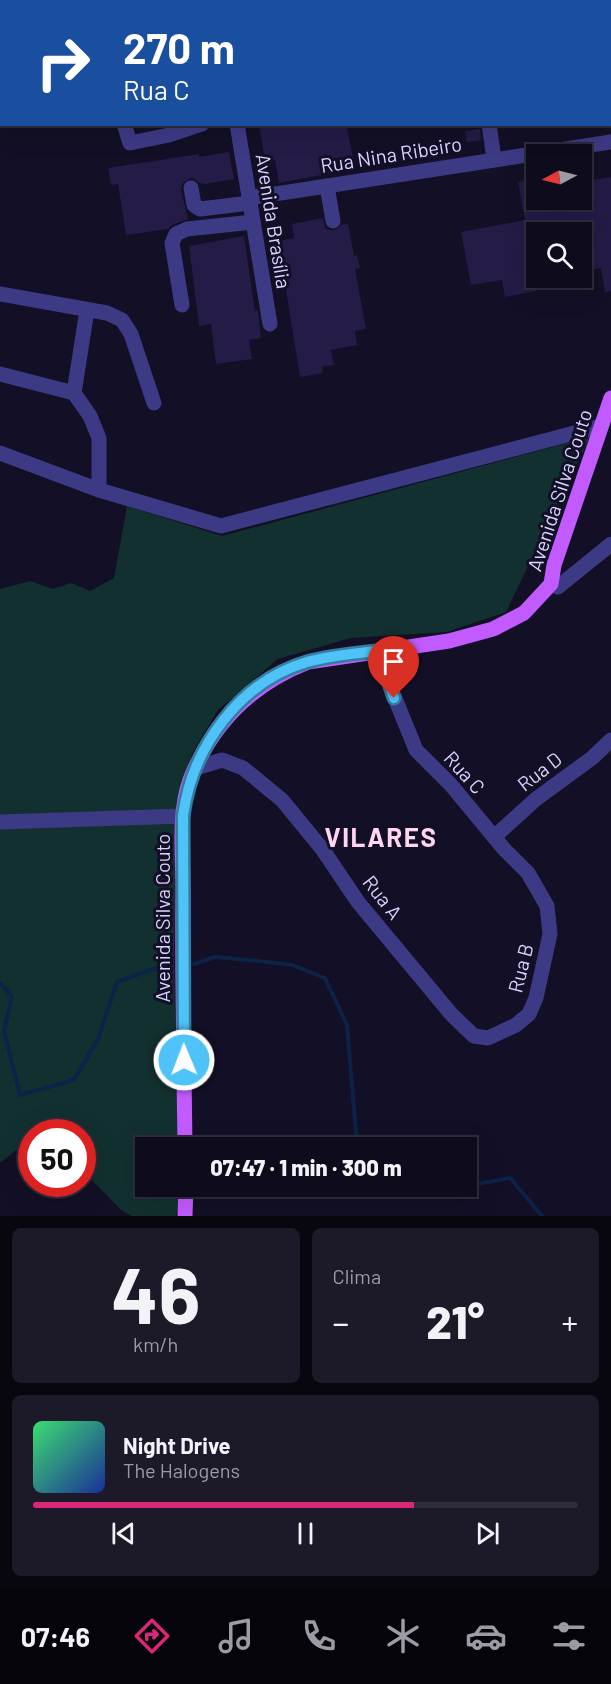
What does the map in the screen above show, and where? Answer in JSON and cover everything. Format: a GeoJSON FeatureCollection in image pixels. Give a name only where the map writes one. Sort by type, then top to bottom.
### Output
{"type":"FeatureCollection","features":[{"type":"Feature","properties":{"kind":"main road","name":"Avenida Silva Couto"},"geometry":{"type":"LineString","coordinates":[[186,1137],[182,972],[183,816],[189,782],[216,729],[230,712],[264,684],[287,670],[308,662],[449,641],[493,629],[524,613],[551,584],[554,565],[611,398]]}},
{"type":"Feature","properties":{"kind":"main road"},"geometry":{"type":"LineString","coordinates":[[185,1216],[186,1197]]}},
{"type":"Feature","properties":{"kind":"street"},"geometry":{"type":"LineString","coordinates":[[125,126],[130,143],[169,135],[196,126]]}},
{"type":"Feature","properties":{"kind":"street"},"geometry":{"type":"LineString","coordinates":[[144,146],[204,131],[208,126]]}},
{"type":"Feature","properties":{"kind":"street","name":"Avenida Brasília"},"geometry":{"type":"LineString","coordinates":[[237,126],[270,324]]}},
{"type":"Feature","properties":{"kind":"street"},"geometry":{"type":"LineString","coordinates":[[489,126],[494,159]]}},
{"type":"Feature","properties":{"kind":"street","name":"Rua Nina Ribeiro"},"geometry":{"type":"LineString","coordinates":[[191,188],[194,205],[200,208],[611,142]]}},
{"type":"Feature","properties":{"kind":"street"},"geometry":{"type":"LineString","coordinates":[[327,186],[333,221]]}},
{"type":"Feature","properties":{"kind":"street"},"geometry":{"type":"LineString","coordinates":[[182,304],[172,243],[176,234],[187,229],[253,222]]}},
{"type":"Feature","properties":{"kind":"street"},"geometry":{"type":"LineString","coordinates":[[0,294],[107,313],[122,320],[131,334],[154,404]]}},
{"type":"Feature","properties":{"kind":"street"},"geometry":{"type":"LineString","coordinates":[[74,393],[87,310]]}},
{"type":"Feature","properties":{"kind":"street"},"geometry":{"type":"LineString","coordinates":[[0,374],[74,393],[90,416],[99,438],[99,490]]}},
{"type":"Feature","properties":{"kind":"street"},"geometry":{"type":"LineString","coordinates":[[0,453],[99,490],[221,526],[601,426]]}},
{"type":"Feature","properties":{"kind":"street"},"geometry":{"type":"LineString","coordinates":[[551,584],[558,587],[611,544]]}},
{"type":"Feature","properties":{"kind":"street","name":"Rua C"},"geometry":{"type":"LineString","coordinates":[[385,650],[390,686],[416,750],[451,785],[494,837],[528,873],[547,906]]}},
{"type":"Feature","properties":{"kind":"street","name":"Rua D"},"geometry":{"type":"LineString","coordinates":[[494,837],[536,799],[592,758],[611,740]]}},
{"type":"Feature","properties":{"kind":"street","name":"Rua A"},"geometry":{"type":"LineString","coordinates":[[196,768],[222,760],[243,768],[282,800],[323,850],[358,902],[452,1015],[474,1036]]}},
{"type":"Feature","properties":{"kind":"street"},"geometry":{"type":"LineString","coordinates":[[0,822],[183,816]]}},
{"type":"Feature","properties":{"kind":"street","name":"Rua B"},"geometry":{"type":"LineString","coordinates":[[474,1036],[488,1038],[501,1033],[516,1025],[529,1014],[536,998],[550,934],[547,906]]}},
{"type":"Feature","properties":{"kind":"green space"},"geometry":{"type":"Polygon","coordinates":[[[590,437],[506,612],[447,632],[351,638],[278,659],[218,710],[193,752],[177,802],[174,962],[178,1137],[135,1137],[135,1197],[180,1198],[176,1216],[132,1216],[121,1210],[96,1184],[96,1119],[18,1119],[18,1149],[0,1163],[0,589],[30,581],[53,589],[71,583],[90,591],[114,578],[127,506],[222,536],[590,437]]]}},
{"type":"Feature","properties":{"kind":"building"},"geometry":{"type":"Polygon","coordinates":[[[259,126],[346,126],[353,157],[340,160],[343,171],[279,183],[275,160],[265,161],[259,126]]]}},
{"type":"Feature","properties":{"kind":"building"},"geometry":{"type":"Polygon","coordinates":[[[480,129],[481,140],[467,142],[465,131],[480,129]]]}},
{"type":"Feature","properties":{"kind":"building"},"geometry":{"type":"Polygon","coordinates":[[[229,152],[234,179],[206,184],[190,178],[182,184],[181,190],[188,219],[168,229],[126,235],[118,184],[111,185],[108,168],[199,154],[199,157],[229,152]]]}},
{"type":"Feature","properties":{"kind":"building"},"geometry":{"type":"Polygon","coordinates":[[[611,177],[611,291],[605,292],[601,268],[592,269],[592,222],[526,222],[526,288],[536,288],[536,291],[505,297],[502,280],[471,285],[461,232],[525,220],[518,182],[526,181],[526,210],[592,210],[592,180],[611,177]]]}},
{"type":"Feature","properties":{"kind":"building"},"geometry":{"type":"Polygon","coordinates":[[[323,218],[325,228],[330,230],[348,224],[354,256],[357,255],[360,268],[355,269],[366,329],[355,331],[357,345],[331,350],[334,365],[322,367],[323,373],[300,377],[278,241],[294,238],[292,224],[323,218]]]}},
{"type":"Feature","properties":{"kind":"building"},"geometry":{"type":"Polygon","coordinates":[[[244,236],[261,338],[249,340],[252,359],[216,364],[211,324],[199,326],[189,246],[244,236]]]}},
{"type":"Feature","properties":{"kind":"waterway"},"geometry":{"type":"LineString","coordinates":[[194,964],[215,957],[259,961],[292,965],[325,978],[347,1025],[356,1133],[359,1137]]}},
{"type":"Feature","properties":{"kind":"waterway"},"geometry":{"type":"LineString","coordinates":[[0,983],[12,996],[4,1031],[20,1095],[74,1080],[98,1039],[117,982],[153,969],[175,970]]}},
{"type":"Feature","properties":{"kind":"waterway"},"geometry":{"type":"LineString","coordinates":[[477,1184],[510,1178],[542,1216]]}},
{"type":"Feature","properties":{"kind":"district","name":"VILARES"},"geometry":{"type":"Point","coordinates":[381,836]}},
{"type":"Feature","properties":{"kind":"route"},"geometry":{"type":"LineString","coordinates":[[184,1060],[183,816],[189,782],[216,729],[247,696],[287,670],[308,662],[385,650],[394,698]]}}]}
